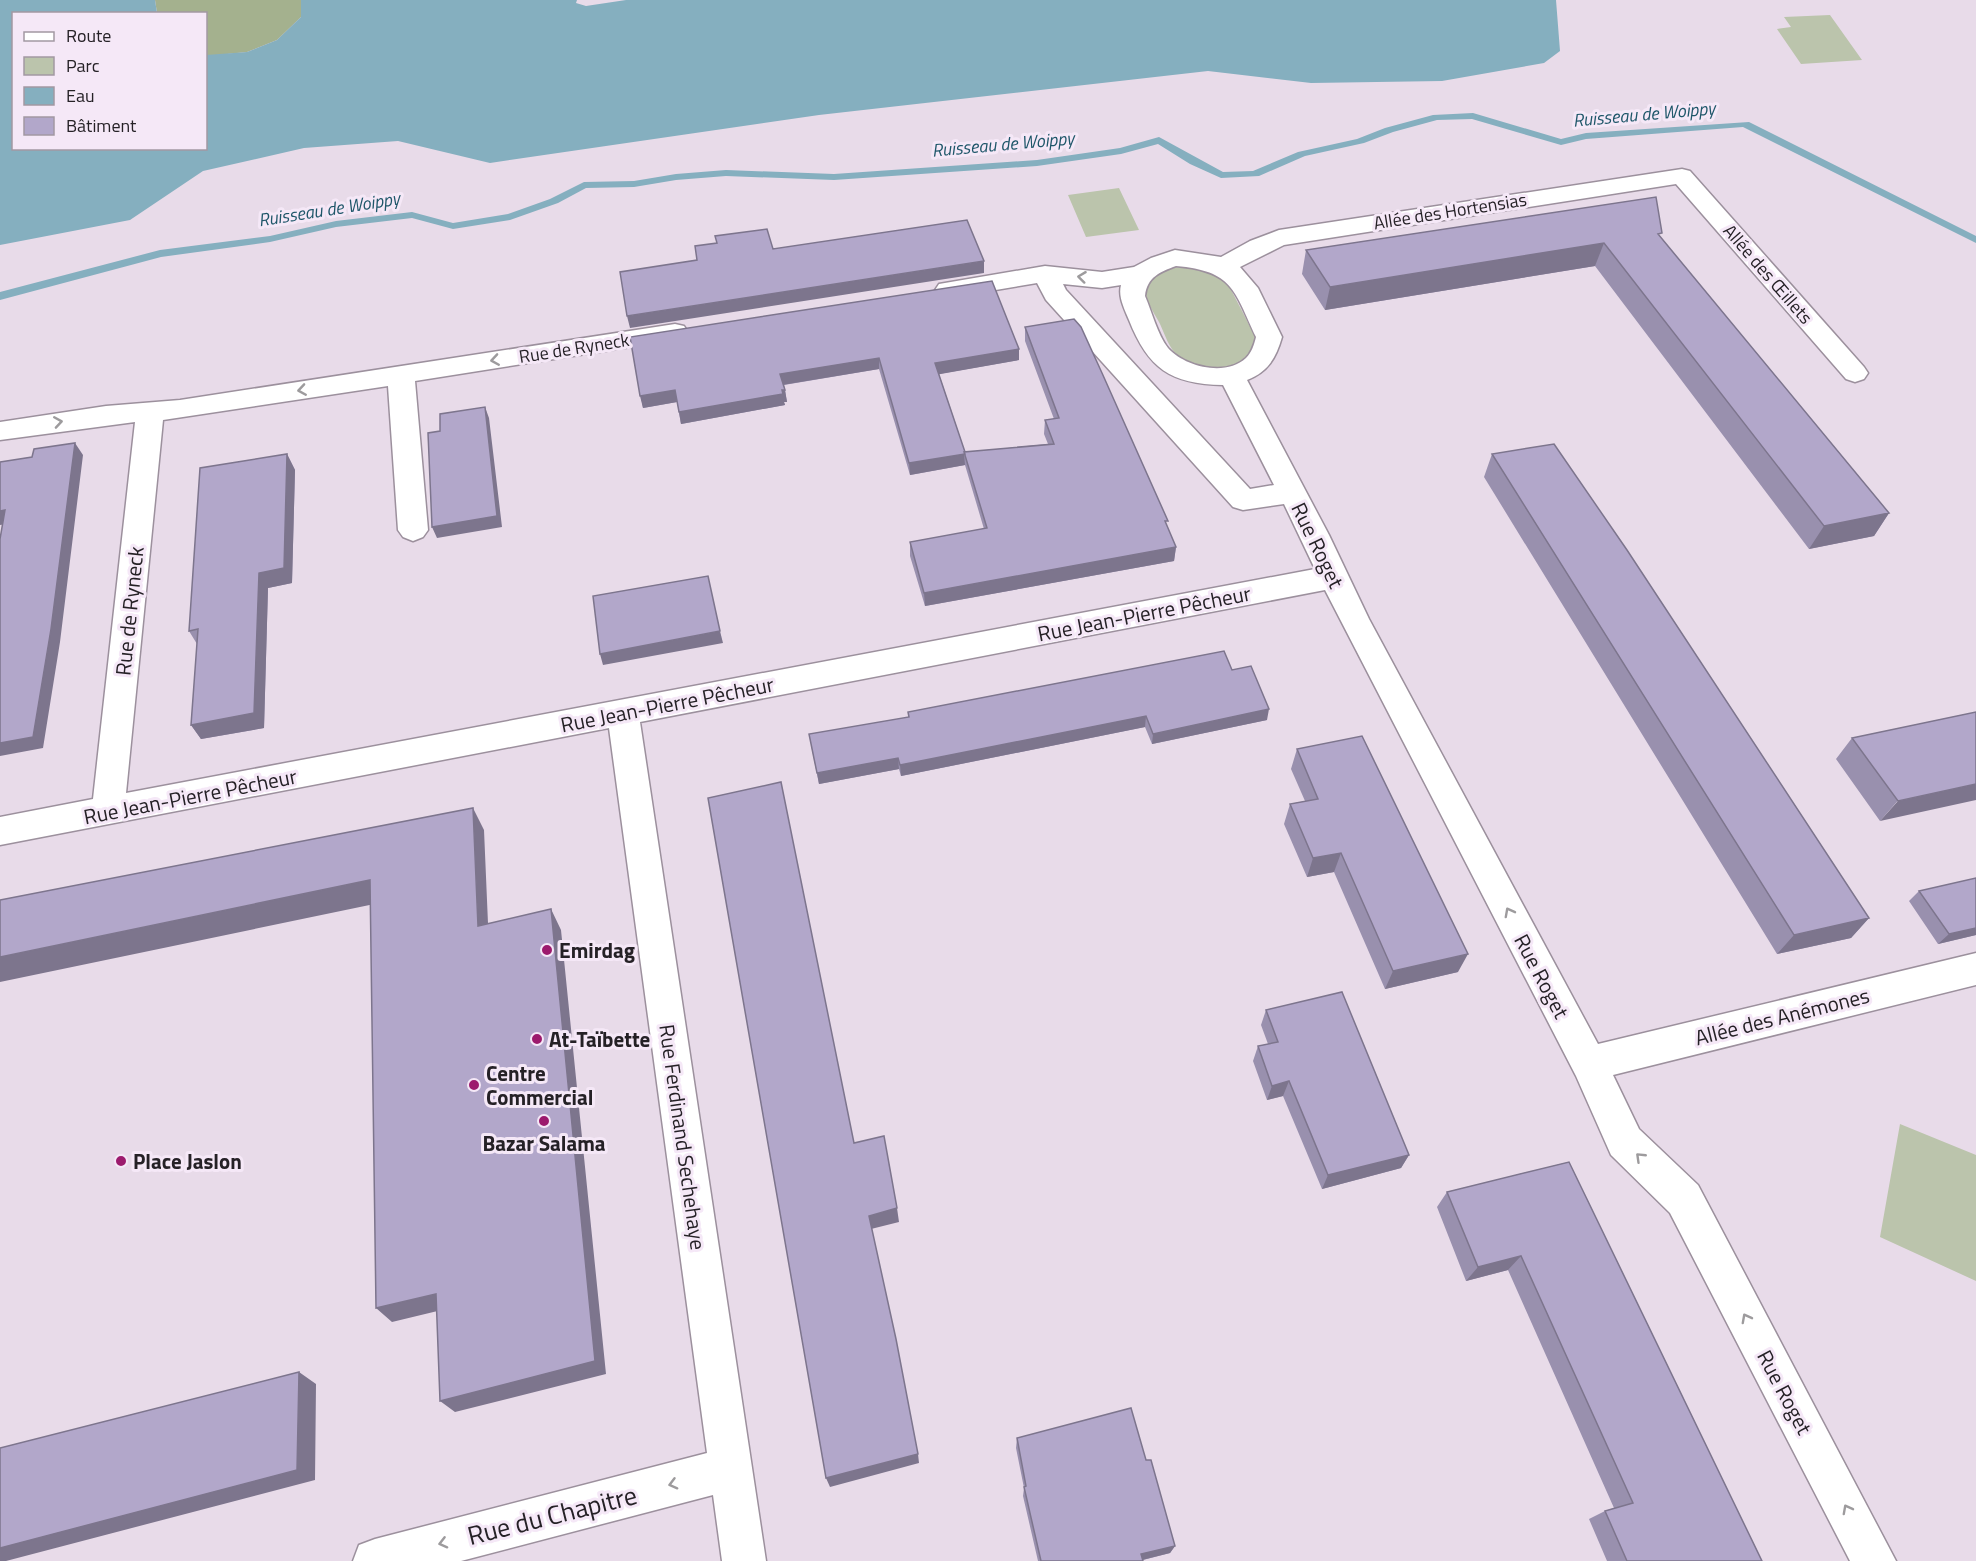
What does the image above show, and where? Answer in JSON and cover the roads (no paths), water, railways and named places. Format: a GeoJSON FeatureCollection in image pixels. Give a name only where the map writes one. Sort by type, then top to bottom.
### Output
{"type":"FeatureCollection","features":[{"type":"Feature","properties":{"kind":"street","name":"Allée des Hortensias"},"geometry":{"type":"LineString","coordinates":[[1224,266],[1259,246],[1279,238],[1682,176]]}},
{"type":"Feature","properties":{"kind":"street","name":"Allée des Œillets"},"geometry":{"type":"LineString","coordinates":[[1682,176],[1855,373]]}},
{"type":"Feature","properties":{"kind":"street"},"geometry":{"type":"LineString","coordinates":[[1175,258],[1205,260],[1224,266],[1238,275],[1269,337],[1269,348],[1261,360],[1248,370],[1231,375],[1210,376],[1189,373],[1171,364],[1159,354],[1132,296],[1132,286],[1140,274],[1155,264],[1175,258]]}},
{"type":"Feature","properties":{"kind":"street"},"geometry":{"type":"LineString","coordinates":[[927,293],[1045,274],[1102,280],[1140,274]]}},
{"type":"Feature","properties":{"kind":"street"},"geometry":{"type":"LineString","coordinates":[[1045,274],[1055,294],[1243,500],[1292,493]]}},
{"type":"Feature","properties":{"kind":"street","name":"Rue de Ryneck"},"geometry":{"type":"LineString","coordinates":[[0,431],[106,415],[180,409],[694,329]]}},
{"type":"Feature","properties":{"kind":"street"},"geometry":{"type":"LineString","coordinates":[[401,375],[413,530]]}},
{"type":"Feature","properties":{"kind":"street","name":"Rue Roget"},"geometry":{"type":"LineString","coordinates":[[1231,375],[1589,1064],[1625,1142],[1684,1199],[1874,1561]]}},
{"type":"Feature","properties":{"kind":"street","name":"Rue de Ryneck"},"geometry":{"type":"LineString","coordinates":[[108,811],[150,412]]}},
{"type":"Feature","properties":{"kind":"street","name":"Rue Jean-Pierre Pêcheur"},"geometry":{"type":"LineString","coordinates":[[0,831],[1334,577]]}},
{"type":"Feature","properties":{"kind":"street","name":"Rue Ferdinand Sechehaye"},"geometry":{"type":"LineString","coordinates":[[623,713],[729,1469],[744,1561]]}},
{"type":"Feature","properties":{"kind":"street","name":"Allée des Anémones"},"geometry":{"type":"LineString","coordinates":[[1589,1064],[1976,969]]}},
{"type":"Feature","properties":{"kind":"street","name":"Rue du Chapitre"},"geometry":{"type":"LineString","coordinates":[[375,1561],[729,1469]]}},
{"type":"Feature","properties":{"kind":"water"},"geometry":{"type":"Polygon","coordinates":[[[0,0],[155,0],[157,12],[12,12],[12,150],[207,150],[207,55],[247,52],[277,40],[301,17],[301,0],[577,0],[576,3],[586,6],[626,0],[1556,0],[1560,51],[1544,63],[1442,81],[1311,83],[1208,71],[819,115],[490,163],[398,141],[304,148],[203,171],[130,220],[0,245],[0,0]]]}},
{"type":"Feature","properties":{"kind":"waterway","name":"Ruisseau de Woippy"},"geometry":{"type":"LineString","coordinates":[[0,296],[91,274],[160,254],[270,239],[336,224],[412,215],[453,226],[510,217],[554,201],[584,185],[634,184],[676,177],[726,173],[834,177],[1037,163],[1121,151],[1159,140],[1194,162],[1221,175],[1255,174],[1302,154],[1360,141],[1389,130],[1437,117],[1473,116],[1561,142],[1586,136],[1745,124],[1976,240]]}},
{"type":"Feature","properties":{"kind":"place","name":"Emirdag"},"geometry":{"type":"Point","coordinates":[547,950]}},
{"type":"Feature","properties":{"kind":"place","name":"At-Taïbette"},"geometry":{"type":"Point","coordinates":[537,1039]}},
{"type":"Feature","properties":{"kind":"place","name":"Centre Commercial"},"geometry":{"type":"Point","coordinates":[474,1085]}},
{"type":"Feature","properties":{"kind":"place","name":"Bazar Salama"},"geometry":{"type":"Point","coordinates":[544,1121]}},
{"type":"Feature","properties":{"kind":"place","name":"Place Jaslon"},"geometry":{"type":"Point","coordinates":[121,1161]}}]}
